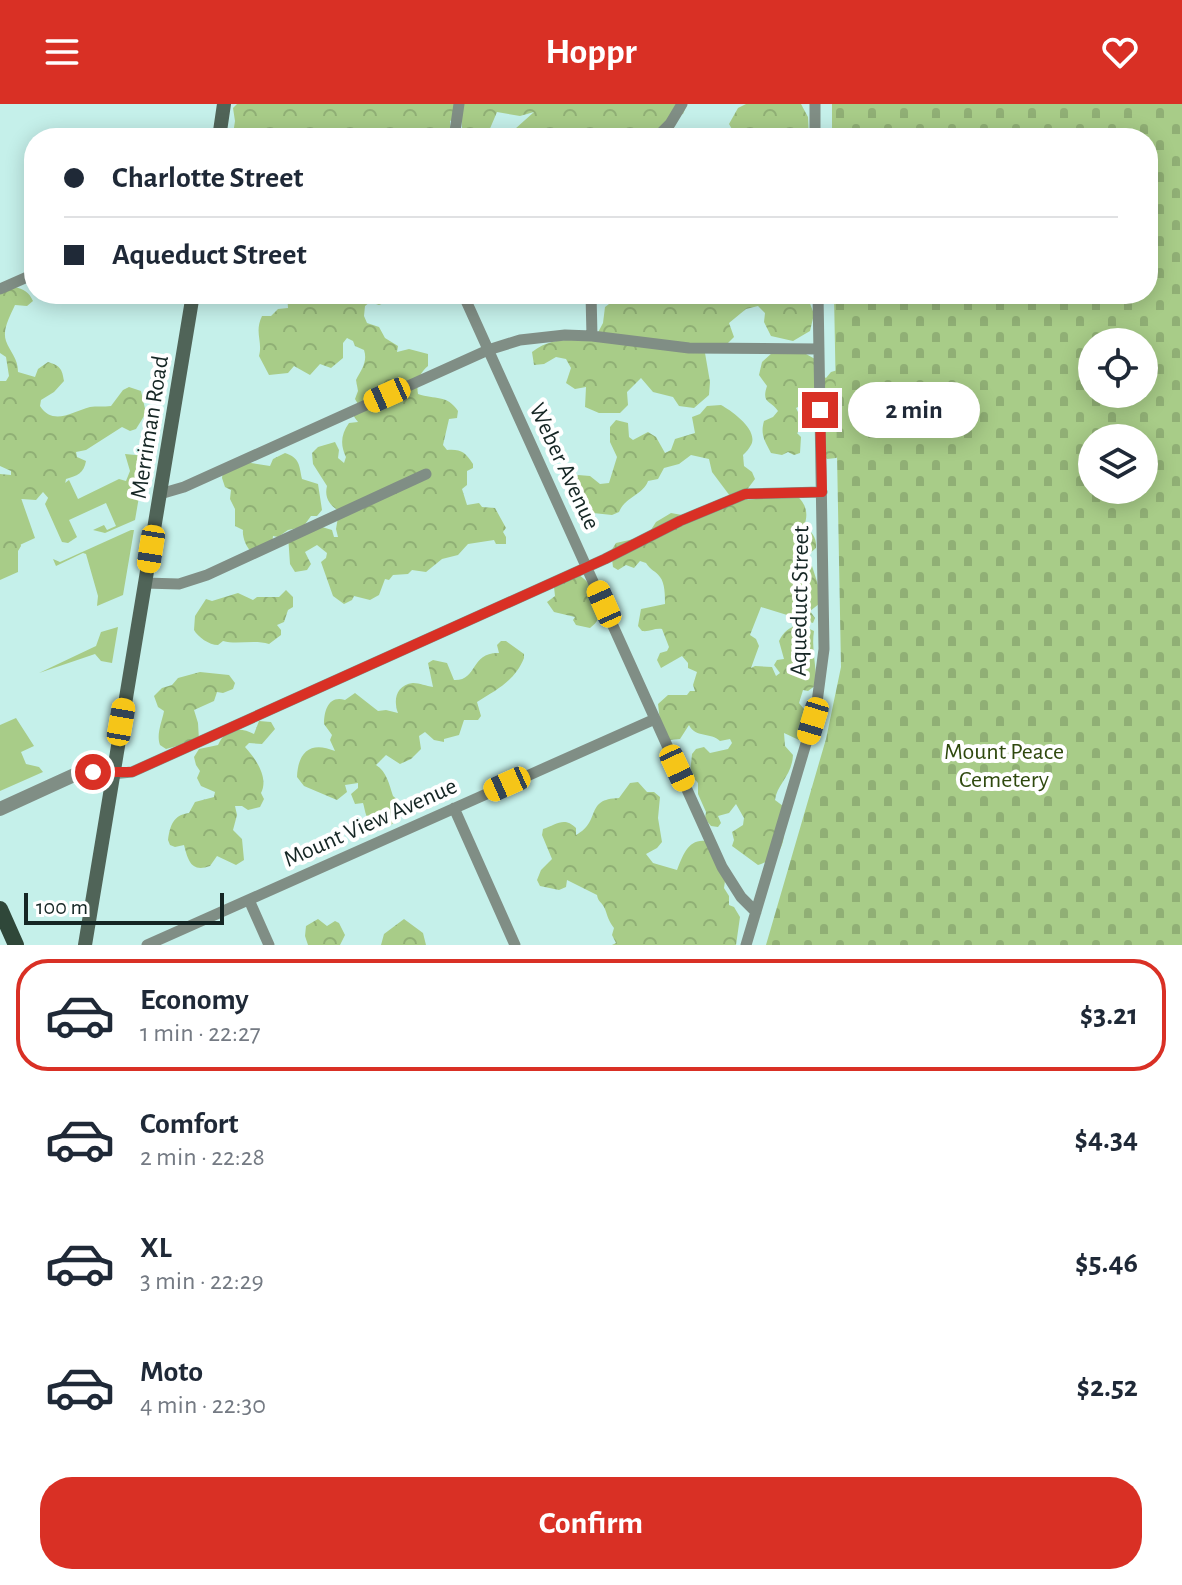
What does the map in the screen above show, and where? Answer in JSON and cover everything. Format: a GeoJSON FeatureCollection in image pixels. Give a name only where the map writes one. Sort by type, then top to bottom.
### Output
{"type":"FeatureCollection","features":[{"type":"Feature","properties":{"kind":"main road"},"geometry":{"type":"LineString","coordinates":[[220,128],[224,104]]}},
{"type":"Feature","properties":{"kind":"main road","name":"Merriman Road"},"geometry":{"type":"LineString","coordinates":[[85,945],[191,304]]}},
{"type":"Feature","properties":{"kind":"main road"},"geometry":{"type":"LineString","coordinates":[[0,909],[16,945]]}},
{"type":"Feature","properties":{"kind":"street"},"geometry":{"type":"LineString","coordinates":[[455,128],[459,104]]}},
{"type":"Feature","properties":{"kind":"street"},"geometry":{"type":"LineString","coordinates":[[666,128],[682,104]]}},
{"type":"Feature","properties":{"kind":"street"},"geometry":{"type":"LineString","coordinates":[[815,104],[815,128]]}},
{"type":"Feature","properties":{"kind":"street"},"geometry":{"type":"LineString","coordinates":[[0,289],[24,278]]}},
{"type":"Feature","properties":{"kind":"street","name":"Weber Avenue"},"geometry":{"type":"LineString","coordinates":[[467,304],[727,875],[741,897],[756,912]]}},
{"type":"Feature","properties":{"kind":"street"},"geometry":{"type":"LineString","coordinates":[[591,304],[592,336]]}},
{"type":"Feature","properties":{"kind":"street","name":"Aqueduct Street"},"geometry":{"type":"LineString","coordinates":[[746,945],[813,721],[823,674],[818,304]]}},
{"type":"Feature","properties":{"kind":"street"},"geometry":{"type":"LineString","coordinates":[[160,494],[184,487],[488,350],[530,339],[592,336],[689,348],[819,349]]}},
{"type":"Feature","properties":{"kind":"street"},"geometry":{"type":"LineString","coordinates":[[145,583],[179,584],[207,575],[426,474]]}},
{"type":"Feature","properties":{"kind":"street"},"geometry":{"type":"LineString","coordinates":[[0,809],[83,771],[111,774],[132,772],[745,494],[822,492]]}},
{"type":"Feature","properties":{"kind":"street","name":"Mount View Avenue"},"geometry":{"type":"LineString","coordinates":[[147,945],[655,719]]}},
{"type":"Feature","properties":{"kind":"street"},"geometry":{"type":"LineString","coordinates":[[454,808],[515,945]]}},
{"type":"Feature","properties":{"kind":"street"},"geometry":{"type":"LineString","coordinates":[[249,900],[269,945]]}},
{"type":"Feature","properties":{"kind":"green space"},"geometry":{"type":"Polygon","coordinates":[[[237,104],[687,104],[683,114],[668,119],[668,128],[516,128],[534,112],[520,116],[497,112],[490,128],[462,128],[461,116],[450,121],[450,128],[234,128],[233,108],[237,104]]]}},
{"type":"Feature","properties":{"kind":"green space"},"geometry":{"type":"Polygon","coordinates":[[[746,104],[801,104],[808,117],[809,128],[731,128],[729,124],[738,108],[746,104]]]}},
{"type":"Feature","properties":{"kind":"green space","name":"Mount Peace Cemetery"},"geometry":{"type":"Polygon","coordinates":[[[832,104],[1182,104],[1182,945],[766,945],[826,739],[841,667],[834,304],[1158,304],[1158,128],[832,128],[832,104]]]}},
{"type":"Feature","properties":{"kind":"green space"},"geometry":{"type":"Polygon","coordinates":[[[14,287],[24,290],[24,304],[29,304],[15,305],[6,328],[6,341],[18,372],[35,377],[38,369],[48,362],[60,368],[64,381],[41,400],[40,406],[45,412],[63,416],[90,407],[111,406],[129,387],[141,391],[146,413],[136,429],[130,431],[122,427],[86,450],[76,452],[77,457],[86,461],[84,468],[66,479],[63,490],[50,500],[43,492],[36,500],[7,498],[0,504],[0,474],[11,475],[11,471],[0,466],[0,381],[6,381],[9,376],[6,357],[0,353],[0,291],[14,287]]]}},
{"type":"Feature","properties":{"kind":"green space"},"geometry":{"type":"Polygon","coordinates":[[[288,304],[368,304],[364,316],[367,323],[379,327],[385,338],[398,346],[397,352],[409,349],[428,354],[428,366],[417,386],[418,394],[450,402],[458,411],[457,418],[449,419],[443,445],[447,450],[462,452],[473,464],[473,468],[467,471],[467,485],[462,489],[467,505],[479,503],[482,507],[495,508],[506,528],[503,532],[506,544],[496,544],[494,540],[468,544],[458,555],[442,559],[426,572],[412,570],[408,574],[385,579],[379,595],[370,600],[354,596],[344,604],[333,596],[321,562],[327,553],[317,545],[305,552],[311,564],[307,570],[295,572],[290,564],[288,535],[322,527],[332,530],[334,537],[338,537],[339,511],[328,501],[327,486],[313,464],[312,453],[318,447],[335,442],[339,450],[338,458],[344,463],[343,435],[349,423],[358,422],[353,415],[358,404],[355,399],[358,391],[356,380],[365,358],[364,350],[347,338],[343,343],[343,358],[331,368],[320,364],[310,375],[294,366],[288,373],[269,375],[259,356],[260,322],[262,316],[271,316],[278,309],[288,308],[288,304]]]}},
{"type":"Feature","properties":{"kind":"green space"},"geometry":{"type":"Polygon","coordinates":[[[609,304],[810,304],[814,314],[810,331],[793,341],[771,336],[764,322],[765,313],[758,306],[746,309],[729,323],[734,337],[726,345],[705,353],[709,395],[694,408],[679,406],[673,397],[653,392],[641,378],[627,392],[628,405],[620,413],[599,413],[585,407],[586,387],[575,389],[566,383],[571,368],[566,359],[556,357],[544,364],[534,365],[532,352],[554,342],[594,340],[603,323],[605,307],[609,304]]]}},
{"type":"Feature","properties":{"kind":"green space"},"geometry":{"type":"Polygon","coordinates":[[[772,353],[806,354],[815,359],[817,372],[826,378],[831,372],[841,369],[844,453],[827,459],[818,449],[810,401],[796,408],[806,419],[806,426],[797,433],[801,437],[800,453],[771,453],[764,438],[763,426],[764,421],[778,411],[766,399],[767,386],[759,375],[762,362],[772,353]]]}},
{"type":"Feature","properties":{"kind":"green space"},"geometry":{"type":"Polygon","coordinates":[[[721,405],[743,422],[751,433],[751,445],[743,455],[744,466],[755,479],[743,495],[748,500],[795,494],[804,505],[804,526],[816,544],[816,548],[801,561],[812,566],[819,588],[819,604],[810,611],[815,618],[813,623],[761,607],[750,635],[759,646],[751,668],[772,667],[776,676],[780,673],[774,665],[777,660],[784,659],[779,641],[783,635],[799,624],[814,631],[816,678],[816,685],[808,691],[803,690],[799,703],[804,709],[799,740],[784,733],[785,746],[793,755],[790,769],[775,800],[783,806],[783,842],[776,855],[758,865],[732,846],[732,832],[743,825],[744,818],[736,804],[729,813],[718,816],[721,823],[718,827],[711,826],[705,819],[698,783],[690,774],[692,754],[696,749],[704,747],[710,753],[728,749],[732,743],[730,739],[720,741],[695,732],[689,725],[680,739],[669,740],[660,721],[658,704],[668,695],[687,695],[695,691],[693,685],[697,672],[688,668],[682,656],[661,668],[657,660],[660,653],[669,647],[662,629],[642,631],[638,626],[641,609],[665,604],[662,580],[646,563],[640,561],[634,568],[626,565],[618,570],[613,567],[611,551],[616,543],[647,536],[656,522],[671,513],[682,515],[730,496],[712,472],[709,459],[691,455],[679,464],[664,468],[658,479],[648,481],[619,512],[612,515],[593,513],[590,504],[575,502],[567,497],[567,486],[578,475],[590,476],[600,484],[609,483],[617,457],[610,442],[610,427],[616,420],[628,423],[629,437],[633,440],[648,432],[656,437],[665,453],[671,450],[675,439],[695,433],[692,417],[707,406],[721,405]]]}},
{"type":"Feature","properties":{"kind":"green space"},"geometry":{"type":"Polygon","coordinates":[[[285,453],[296,460],[302,479],[318,484],[322,510],[317,516],[311,516],[303,527],[273,536],[272,544],[252,552],[245,542],[243,530],[235,526],[231,490],[225,487],[223,471],[244,462],[270,466],[273,459],[285,453]]]}},
{"type":"Feature","properties":{"kind":"green space"},"geometry":{"type":"Polygon","coordinates":[[[125,454],[146,456],[135,520],[105,533],[93,530],[104,525],[107,530],[116,526],[106,503],[69,520],[77,537],[68,543],[62,542],[45,504],[50,494],[69,480],[78,499],[119,479],[126,481],[130,471],[125,454]]]}},
{"type":"Feature","properties":{"kind":"green space"},"geometry":{"type":"Polygon","coordinates":[[[0,498],[21,498],[35,538],[0,554],[0,498]]]}},
{"type":"Feature","properties":{"kind":"green space"},"geometry":{"type":"Polygon","coordinates":[[[0,513],[7,513],[16,523],[21,546],[18,551],[18,572],[0,580],[0,513]]]}},
{"type":"Feature","properties":{"kind":"green space"},"geometry":{"type":"Polygon","coordinates":[[[134,530],[123,595],[97,606],[98,596],[86,554],[56,566],[53,559],[60,562],[134,530]]]}},
{"type":"Feature","properties":{"kind":"green space"},"geometry":{"type":"Polygon","coordinates":[[[578,574],[596,593],[601,607],[597,622],[590,628],[576,625],[575,617],[554,612],[547,602],[555,596],[554,587],[578,574]]]}},
{"type":"Feature","properties":{"kind":"green space"},"geometry":{"type":"Polygon","coordinates":[[[286,590],[293,597],[293,607],[288,610],[284,622],[277,625],[281,635],[269,644],[223,641],[215,645],[194,630],[195,616],[206,599],[212,601],[238,593],[253,600],[257,597],[279,597],[286,590]]]}},
{"type":"Feature","properties":{"kind":"green space"},"geometry":{"type":"Polygon","coordinates":[[[118,627],[112,663],[101,661],[95,654],[39,673],[96,646],[101,632],[118,627]]]}},
{"type":"Feature","properties":{"kind":"green space"},"geometry":{"type":"Polygon","coordinates":[[[506,641],[524,654],[524,658],[510,679],[477,702],[481,716],[478,720],[464,720],[459,735],[444,739],[444,742],[434,740],[425,732],[419,736],[421,749],[411,759],[400,764],[386,755],[376,765],[385,775],[393,796],[401,803],[399,816],[392,824],[376,825],[367,817],[363,803],[355,804],[351,794],[358,788],[358,783],[345,785],[347,792],[337,800],[304,786],[297,777],[300,761],[307,750],[319,747],[335,751],[330,740],[332,735],[324,724],[326,709],[331,702],[345,700],[355,693],[378,711],[398,713],[396,698],[399,690],[407,684],[433,687],[428,663],[433,660],[447,663],[454,680],[462,679],[483,657],[499,653],[497,645],[506,641]]]}},
{"type":"Feature","properties":{"kind":"green space"},"geometry":{"type":"Polygon","coordinates":[[[200,672],[229,675],[235,683],[233,689],[217,692],[214,701],[194,710],[199,740],[166,749],[160,745],[159,737],[164,711],[158,707],[154,696],[178,678],[200,672]]]}},
{"type":"Feature","properties":{"kind":"green space"},"geometry":{"type":"Polygon","coordinates":[[[16,718],[34,746],[21,752],[26,764],[39,767],[43,772],[0,791],[0,725],[16,718]]]}},
{"type":"Feature","properties":{"kind":"green space"},"geometry":{"type":"Polygon","coordinates":[[[259,721],[271,722],[275,729],[262,744],[249,743],[245,747],[260,769],[264,799],[260,807],[248,810],[235,806],[237,815],[233,830],[242,839],[244,860],[236,865],[217,856],[210,866],[198,868],[191,864],[184,845],[175,847],[168,840],[176,819],[189,813],[195,802],[214,797],[215,792],[201,786],[197,778],[200,771],[194,757],[199,749],[218,745],[224,735],[233,730],[254,734],[259,721]]]}},
{"type":"Feature","properties":{"kind":"green space"},"geometry":{"type":"Polygon","coordinates":[[[638,782],[647,792],[654,792],[660,797],[658,818],[662,842],[646,854],[653,863],[677,870],[691,845],[707,841],[725,881],[729,905],[740,917],[736,945],[612,945],[616,943],[612,935],[614,928],[597,895],[567,880],[566,887],[559,890],[540,886],[537,880],[541,870],[552,859],[542,835],[543,829],[560,822],[568,823],[576,828],[576,835],[589,823],[601,802],[619,798],[630,783],[638,782]]]}},
{"type":"Feature","properties":{"kind":"green space"},"geometry":{"type":"Polygon","coordinates":[[[318,919],[327,926],[335,921],[339,923],[345,935],[340,945],[308,945],[306,926],[318,919]]]}},
{"type":"Feature","properties":{"kind":"green space"},"geometry":{"type":"Polygon","coordinates":[[[404,919],[423,933],[426,945],[381,945],[384,934],[404,919]]]}},
{"type":"Feature","properties":{"kind":"route"},"geometry":{"type":"LineString","coordinates":[[93,772],[132,772],[745,494],[822,492],[820,410]]}}]}
